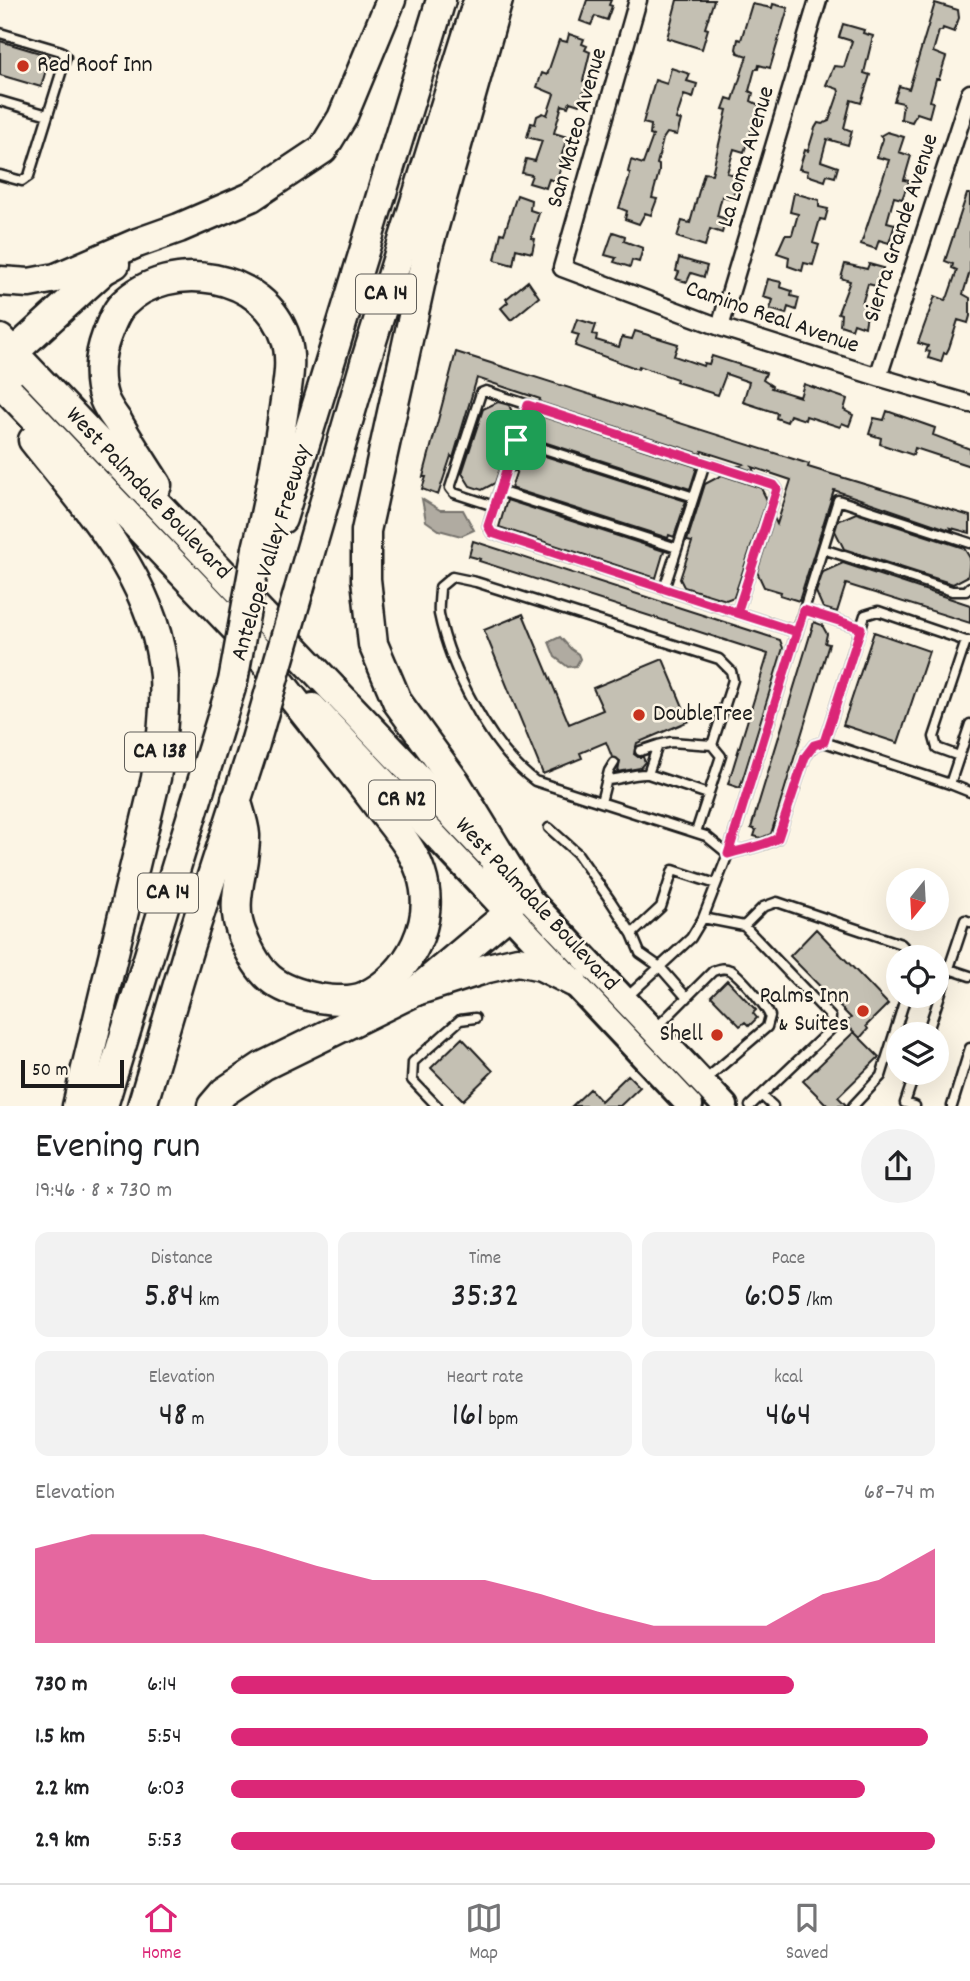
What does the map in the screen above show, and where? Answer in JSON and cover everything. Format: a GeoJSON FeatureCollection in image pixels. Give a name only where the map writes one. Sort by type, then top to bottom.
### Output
{"type":"FeatureCollection","features":[{"type":"Feature","properties":{"kind":"highway"},"geometry":{"type":"LineString","coordinates":[[0,281],[29,283],[56,278],[179,228],[251,197],[323,149],[342,118],[391,0]]}},
{"type":"Feature","properties":{"kind":"highway","name":"Antelope Valley Freeway"},"geometry":{"type":"LineString","coordinates":[[103,1106],[233,681],[265,551],[441,0]]}},
{"type":"Feature","properties":{"kind":"highway","name":"Antelope Valley Freeway"},"geometry":{"type":"LineString","coordinates":[[142,1106],[255,743],[365,363],[478,0]]}},
{"type":"Feature","properties":{"kind":"highway"},"geometry":{"type":"LineString","coordinates":[[416,991],[518,905],[456,783],[398,703],[373,643],[366,579],[366,531],[426,256],[498,0]]}},
{"type":"Feature","properties":{"kind":"highway"},"geometry":{"type":"LineString","coordinates":[[4,390],[10,365],[7,346],[104,271],[179,228]]}},
{"type":"Feature","properties":{"kind":"highway"},"geometry":{"type":"LineString","coordinates":[[197,546],[104,399],[99,375],[102,349],[114,318],[123,304],[153,284],[177,278],[205,277],[242,286],[270,310],[286,340],[289,374],[265,551]]}},
{"type":"Feature","properties":{"kind":"highway","name":"West Palmdale Boulevard"},"geometry":{"type":"LineString","coordinates":[[7,346],[493,857],[505,888],[518,905]]}},
{"type":"Feature","properties":{"kind":"highway","name":"West Palmdale Boulevard"},"geometry":{"type":"LineString","coordinates":[[4,390],[258,652],[402,839],[421,871],[427,898],[423,931],[408,961],[363,997],[331,1000],[290,993],[273,982],[258,967],[241,933],[236,907],[245,835],[236,799]]}},
{"type":"Feature","properties":{"kind":"highway","name":"CA 138"},"geometry":{"type":"LineString","coordinates":[[4,390],[25,430],[122,556],[139,587],[155,628],[163,675],[164,725],[156,778],[77,1106]]}},
{"type":"Feature","properties":{"kind":"highway"},"geometry":{"type":"LineString","coordinates":[[212,1106],[224,1092],[263,1066],[416,991],[518,961],[541,966],[573,982]]}},
{"type":"Feature","properties":{"kind":"main road","name":"CR N2"},"geometry":{"type":"LineString","coordinates":[[258,652],[518,905]]}},
{"type":"Feature","properties":{"kind":"main road","name":"West Palmdale Boulevard"},"geometry":{"type":"LineString","coordinates":[[518,905],[573,982],[690,1106]]}},
{"type":"Feature","properties":{"kind":"main road","name":"West Palmdale Boulevard"},"geometry":{"type":"LineString","coordinates":[[518,905],[624,1000],[726,1106]]}},
{"type":"Feature","properties":{"kind":"main road"},"geometry":{"type":"LineString","coordinates":[[607,1018],[624,1000]]}},
{"type":"Feature","properties":{"kind":"main road"},"geometry":{"type":"LineString","coordinates":[[657,1072],[674,1076],[708,1106]]}},
{"type":"Feature","properties":{"kind":"street","name":"San Mateo Avenue"},"geometry":{"type":"LineString","coordinates":[[562,268],[638,0]]}},
{"type":"Feature","properties":{"kind":"street","name":"La Loma Avenue"},"geometry":{"type":"LineString","coordinates":[[720,327],[818,0]]}},
{"type":"Feature","properties":{"kind":"street","name":"Sierra Grande Avenue"},"geometry":{"type":"LineString","coordinates":[[878,377],[970,93]]}},
{"type":"Feature","properties":{"kind":"street","name":"Camino Real Avenue"},"geometry":{"type":"LineString","coordinates":[[562,268],[720,327],[970,404]]}},
{"type":"Feature","properties":{"kind":"lane"},"geometry":{"type":"LineString","coordinates":[[0,33],[65,54],[27,180],[0,175]]}},
{"type":"Feature","properties":{"kind":"lane"},"geometry":{"type":"LineString","coordinates":[[0,101],[48,115]]}},
{"type":"Feature","properties":{"kind":"lane"},"geometry":{"type":"LineString","coordinates":[[494,506],[453,493],[450,488],[481,393],[486,391],[774,485],[777,489],[737,613]]}},
{"type":"Feature","properties":{"kind":"lane"},"geometry":{"type":"LineString","coordinates":[[528,405],[488,526],[492,533],[797,632]]}},
{"type":"Feature","properties":{"kind":"lane"},"geometry":{"type":"LineString","coordinates":[[516,440],[694,497]]}},
{"type":"Feature","properties":{"kind":"lane"},"geometry":{"type":"LineString","coordinates":[[664,589],[705,463]]}},
{"type":"Feature","properties":{"kind":"lane"},"geometry":{"type":"LineString","coordinates":[[499,491],[677,548]]}},
{"type":"Feature","properties":{"kind":"lane"},"geometry":{"type":"LineString","coordinates":[[624,1000],[691,938],[703,918],[728,854],[838,500],[970,543]]}},
{"type":"Feature","properties":{"kind":"lane"},"geometry":{"type":"LineString","coordinates":[[823,550],[952,591],[966,591],[970,587]]}},
{"type":"Feature","properties":{"kind":"lane"},"geometry":{"type":"LineString","coordinates":[[712,745],[733,680],[731,671],[719,659],[476,582],[452,577],[440,587],[439,612],[460,679],[504,751],[522,771],[535,781],[706,835],[728,854]]}},
{"type":"Feature","properties":{"kind":"lane"},"geometry":{"type":"LineString","coordinates":[[804,610],[861,628]]}},
{"type":"Feature","properties":{"kind":"lane"},"geometry":{"type":"LineString","coordinates":[[824,742],[865,615],[878,611],[968,641],[934,737],[937,748],[959,756]]}},
{"type":"Feature","properties":{"kind":"lane"},"geometry":{"type":"LineString","coordinates":[[950,784],[970,724]]}},
{"type":"Feature","properties":{"kind":"lane"},"geometry":{"type":"LineString","coordinates":[[728,854],[751,846],[764,846],[778,838],[805,757],[814,745],[824,742],[970,792]]}},
{"type":"Feature","properties":{"kind":"lane"},"geometry":{"type":"LineString","coordinates":[[640,751],[671,743],[712,745],[721,756],[696,832]]}},
{"type":"Feature","properties":{"kind":"lane"},"geometry":{"type":"LineString","coordinates":[[648,774],[658,745]]}},
{"type":"Feature","properties":{"kind":"lane"},"geometry":{"type":"LineString","coordinates":[[601,802],[614,762]]}},
{"type":"Feature","properties":{"kind":"lane"},"geometry":{"type":"LineString","coordinates":[[608,780],[624,779],[635,773],[648,774],[708,794]]}},
{"type":"Feature","properties":{"kind":"lane"},"geometry":{"type":"LineString","coordinates":[[549,828],[577,853],[632,934],[640,953],[660,967],[687,998]]}},
{"type":"Feature","properties":{"kind":"lane"},"geometry":{"type":"LineString","coordinates":[[632,934],[661,907],[673,870],[716,884]]}},
{"type":"Feature","properties":{"kind":"lane"},"geometry":{"type":"LineString","coordinates":[[744,926],[763,907],[777,902],[902,945]]}},
{"type":"Feature","properties":{"kind":"lane"},"geometry":{"type":"LineString","coordinates":[[703,918],[744,926],[831,1017],[830,1030],[750,1106]]}},
{"type":"Feature","properties":{"kind":"lane"},"geometry":{"type":"LineString","coordinates":[[970,922],[965,920],[949,969],[970,976]]}},
{"type":"Feature","properties":{"kind":"lane"},"geometry":{"type":"LineString","coordinates":[[653,1031],[713,971],[731,970],[766,1007],[770,1016],[767,1027],[761,1033],[702,1082]]}},
{"type":"Feature","properties":{"kind":"lane"},"geometry":{"type":"LineString","coordinates":[[853,1106],[881,1076],[902,1008]]}},
{"type":"Feature","properties":{"kind":"lane"},"geometry":{"type":"LineString","coordinates":[[437,1106],[412,1080],[413,1062],[460,1020],[475,1018]]}},
{"type":"Feature","properties":{"kind":"lane"},"geometry":{"type":"LineString","coordinates":[[952,1106],[970,1048]]}},
{"type":"Feature","properties":{"kind":"lane"},"geometry":{"type":"LineString","coordinates":[[911,1085],[904,1105],[915,1106]]}},
{"type":"Feature","properties":{"kind":"lane"},"geometry":{"type":"LineString","coordinates":[[762,1096],[773,1106]]}},
{"type":"Feature","properties":{"kind":"shaded area"},"geometry":{"type":"Polygon","coordinates":[[[422,499],[440,510],[463,510],[474,530],[461,536],[439,530],[426,521],[422,499]]]}},
{"type":"Feature","properties":{"kind":"shaded area"},"geometry":{"type":"Polygon","coordinates":[[[560,637],[578,654],[580,659],[576,666],[568,667],[555,657],[549,642],[560,637]]]}},
{"type":"Feature","properties":{"kind":"building"},"geometry":{"type":"Polygon","coordinates":[[[587,0],[611,0],[609,5],[612,6],[607,20],[595,16],[591,25],[580,21],[587,0]]]}},
{"type":"Feature","properties":{"kind":"building"},"geometry":{"type":"Polygon","coordinates":[[[677,0],[714,0],[702,49],[667,38],[677,0]]]}},
{"type":"Feature","properties":{"kind":"building"},"geometry":{"type":"Polygon","coordinates":[[[935,3],[958,10],[959,18],[954,32],[943,28],[939,31],[933,52],[946,57],[939,79],[936,79],[929,117],[917,113],[912,122],[901,119],[903,103],[894,101],[899,86],[909,89],[935,3]]]}},
{"type":"Feature","properties":{"kind":"building"},"geometry":{"type":"Polygon","coordinates":[[[752,4],[772,8],[773,4],[788,8],[770,68],[759,65],[758,69],[755,69],[749,91],[753,93],[751,101],[759,105],[758,111],[744,152],[734,149],[727,173],[739,176],[732,199],[722,196],[717,216],[726,219],[722,233],[710,229],[705,246],[677,237],[682,221],[690,223],[704,173],[712,174],[727,110],[723,109],[727,98],[733,100],[747,56],[738,53],[736,49],[752,4]]]}},
{"type":"Feature","properties":{"kind":"building"},"geometry":{"type":"Polygon","coordinates":[[[843,24],[864,30],[863,33],[873,36],[864,73],[870,75],[861,103],[851,100],[844,128],[852,131],[848,145],[827,139],[821,161],[838,167],[835,177],[827,175],[825,181],[799,169],[815,128],[818,123],[829,121],[839,92],[838,89],[826,85],[834,66],[844,67],[852,41],[839,37],[843,24]]]}},
{"type":"Feature","properties":{"kind":"building"},"geometry":{"type":"Polygon","coordinates":[[[569,34],[584,39],[582,44],[587,46],[585,50],[590,52],[583,81],[587,82],[579,105],[570,102],[568,107],[562,105],[554,133],[567,137],[560,161],[563,162],[556,181],[549,179],[546,188],[529,183],[532,175],[522,173],[526,159],[535,161],[542,141],[527,137],[531,123],[535,124],[537,116],[543,113],[547,115],[554,94],[537,87],[542,73],[547,75],[559,40],[567,42],[569,34]]]}},
{"type":"Feature","properties":{"kind":"building","name":"Red Roof Inn"},"geometry":{"type":"Polygon","coordinates":[[[0,41],[50,56],[41,87],[0,75],[0,41]]]}},
{"type":"Feature","properties":{"kind":"building"},"geometry":{"type":"Polygon","coordinates":[[[671,68],[690,74],[687,81],[697,84],[693,98],[684,95],[676,119],[681,120],[677,135],[667,133],[663,139],[657,164],[659,172],[652,198],[657,199],[651,215],[645,213],[639,224],[625,219],[627,211],[619,208],[629,179],[631,160],[643,164],[653,136],[650,135],[651,125],[643,123],[655,80],[667,84],[671,68]]]}},
{"type":"Feature","properties":{"kind":"building"},"geometry":{"type":"Polygon","coordinates":[[[887,132],[904,137],[899,152],[911,156],[904,180],[909,181],[902,199],[894,197],[887,222],[895,224],[889,243],[879,240],[876,249],[861,244],[889,160],[877,157],[883,139],[880,136],[887,132]]]}},
{"type":"Feature","properties":{"kind":"building"},"geometry":{"type":"Polygon","coordinates":[[[794,193],[819,200],[819,207],[828,209],[825,220],[820,219],[813,243],[819,245],[813,265],[804,263],[802,271],[788,266],[789,257],[777,253],[785,235],[792,235],[798,214],[790,212],[794,193]]]}},
{"type":"Feature","properties":{"kind":"building"},"geometry":{"type":"Polygon","coordinates":[[[967,194],[970,194],[970,271],[963,294],[970,298],[970,316],[968,323],[958,320],[949,348],[941,362],[928,358],[928,346],[918,343],[935,296],[945,300],[957,270],[952,268],[953,264],[945,261],[967,194]]]}},
{"type":"Feature","properties":{"kind":"building"},"geometry":{"type":"Polygon","coordinates":[[[517,195],[531,200],[530,210],[539,213],[531,238],[535,239],[532,253],[516,249],[513,265],[495,260],[501,233],[504,234],[517,195]]]}},
{"type":"Feature","properties":{"kind":"building"},"geometry":{"type":"Polygon","coordinates":[[[613,232],[625,236],[624,241],[643,248],[639,262],[632,260],[630,267],[614,262],[616,258],[605,255],[613,232]]]}},
{"type":"Feature","properties":{"kind":"building"},"geometry":{"type":"Polygon","coordinates":[[[679,258],[707,266],[704,277],[691,273],[687,282],[676,279],[679,258]]]}},
{"type":"Feature","properties":{"kind":"building"},"geometry":{"type":"Polygon","coordinates":[[[845,264],[867,269],[869,264],[883,268],[876,286],[868,284],[862,304],[868,308],[865,327],[854,323],[852,329],[840,325],[841,314],[838,313],[850,281],[841,278],[845,264]]]}},
{"type":"Feature","properties":{"kind":"building"},"geometry":{"type":"Polygon","coordinates":[[[768,279],[781,282],[780,287],[792,291],[791,296],[799,298],[796,310],[788,307],[786,314],[770,309],[773,300],[763,297],[768,279]]]}},
{"type":"Feature","properties":{"kind":"building"},"geometry":{"type":"Polygon","coordinates":[[[528,281],[539,297],[511,320],[501,308],[508,302],[506,299],[528,281]]]}},
{"type":"Feature","properties":{"kind":"building"},"geometry":{"type":"Polygon","coordinates":[[[577,319],[596,325],[593,334],[597,335],[596,340],[619,347],[622,337],[632,339],[635,331],[678,344],[674,356],[703,366],[704,363],[709,364],[712,356],[766,373],[763,380],[772,386],[771,388],[800,397],[804,384],[847,399],[844,410],[853,415],[849,426],[842,423],[840,427],[806,416],[805,420],[790,415],[787,422],[776,418],[777,413],[743,402],[749,382],[726,374],[718,395],[575,346],[579,335],[572,333],[577,319]]]}},
{"type":"Feature","properties":{"kind":"building"},"geometry":{"type":"Polygon","coordinates":[[[456,352],[809,464],[808,467],[970,516],[970,533],[951,528],[953,531],[834,490],[799,601],[764,587],[757,572],[774,518],[777,524],[791,480],[752,467],[754,472],[738,466],[743,464],[702,451],[701,454],[539,402],[540,399],[477,378],[453,458],[451,456],[438,495],[422,489],[426,477],[423,477],[456,352]]]}},
{"type":"Feature","properties":{"kind":"building"},"geometry":{"type":"Polygon","coordinates":[[[498,402],[509,405],[516,421],[495,483],[482,490],[470,486],[462,473],[483,409],[498,402]]]}},
{"type":"Feature","properties":{"kind":"building"},"geometry":{"type":"Polygon","coordinates":[[[887,411],[935,428],[933,435],[970,449],[970,466],[915,448],[913,455],[880,444],[881,438],[869,434],[874,418],[884,420],[887,411]]]}},
{"type":"Feature","properties":{"kind":"building"},"geometry":{"type":"Polygon","coordinates":[[[535,414],[697,467],[690,489],[528,437],[535,414]]]}},
{"type":"Feature","properties":{"kind":"building"},"geometry":{"type":"Polygon","coordinates":[[[520,448],[686,501],[674,537],[669,535],[668,538],[511,488],[517,470],[512,472],[520,448]]]}},
{"type":"Feature","properties":{"kind":"building"},"geometry":{"type":"Polygon","coordinates":[[[722,475],[761,488],[767,500],[734,597],[726,600],[684,587],[680,579],[692,542],[687,541],[705,484],[722,475]]]}},
{"type":"Feature","properties":{"kind":"building"},"geometry":{"type":"Polygon","coordinates":[[[507,500],[664,551],[656,578],[499,527],[507,500]]]}},
{"type":"Feature","properties":{"kind":"building"},"geometry":{"type":"Polygon","coordinates":[[[856,513],[964,548],[970,558],[968,576],[953,584],[844,549],[835,531],[838,521],[856,513]]]}},
{"type":"Feature","properties":{"kind":"building"},"geometry":{"type":"Polygon","coordinates":[[[473,541],[780,640],[783,648],[740,788],[728,784],[768,654],[479,561],[480,559],[469,556],[473,541]]]}},
{"type":"Feature","properties":{"kind":"building"},"geometry":{"type":"Polygon","coordinates":[[[843,563],[970,605],[970,623],[846,584],[837,612],[823,608],[816,592],[823,572],[843,563]]]}},
{"type":"Feature","properties":{"kind":"building"},"geometry":{"type":"Polygon","coordinates":[[[523,614],[569,724],[603,710],[593,688],[663,659],[689,721],[637,743],[634,754],[643,757],[645,762],[640,768],[618,772],[620,761],[612,757],[606,742],[580,753],[582,758],[543,774],[484,630],[523,614]]]}},
{"type":"Feature","properties":{"kind":"building"},"geometry":{"type":"Polygon","coordinates":[[[814,622],[822,625],[827,634],[825,643],[829,644],[771,834],[761,838],[754,836],[756,830],[751,828],[814,622]]]}},
{"type":"Feature","properties":{"kind":"building"},"geometry":{"type":"Polygon","coordinates":[[[874,632],[929,651],[898,743],[843,725],[874,632]]]}},
{"type":"Feature","properties":{"kind":"building"},"geometry":{"type":"Polygon","coordinates":[[[816,929],[886,1002],[886,1006],[866,1026],[868,1029],[860,1038],[845,1023],[851,1018],[790,956],[816,929]]]}},
{"type":"Feature","properties":{"kind":"building"},"geometry":{"type":"Polygon","coordinates":[[[727,980],[756,1010],[753,1013],[757,1018],[749,1026],[745,1022],[740,1026],[711,996],[727,980]]]}},
{"type":"Feature","properties":{"kind":"building"},"geometry":{"type":"Polygon","coordinates":[[[854,1032],[879,1057],[838,1097],[847,1106],[828,1106],[803,1081],[854,1032]]]}},
{"type":"Feature","properties":{"kind":"building"},"geometry":{"type":"Polygon","coordinates":[[[462,1038],[493,1071],[463,1100],[431,1068],[462,1038]]]}},
{"type":"Feature","properties":{"kind":"building"},"geometry":{"type":"Polygon","coordinates":[[[628,1075],[640,1087],[620,1106],[572,1106],[590,1089],[601,1101],[628,1075]]]}},
{"type":"Feature","properties":{"kind":"place","name":"Red Roof Inn"},"geometry":{"type":"Point","coordinates":[23,66]}},
{"type":"Feature","properties":{"kind":"place","name":"DoubleTree"},"geometry":{"type":"Point","coordinates":[639,715]}},
{"type":"Feature","properties":{"kind":"place","name":"Palms Inn & Suites"},"geometry":{"type":"Point","coordinates":[863,1011]}},
{"type":"Feature","properties":{"kind":"place","name":"Shell"},"geometry":{"type":"Point","coordinates":[717,1035]}},
{"type":"Feature","properties":{"kind":"route"},"geometry":{"type":"LineString","coordinates":[[516,440],[488,526],[492,533],[797,632],[728,854],[751,846],[764,846],[778,838],[805,757],[814,745],[824,742],[861,628],[804,610],[797,632],[737,613],[777,489],[774,485],[528,405],[516,440]]}}]}
